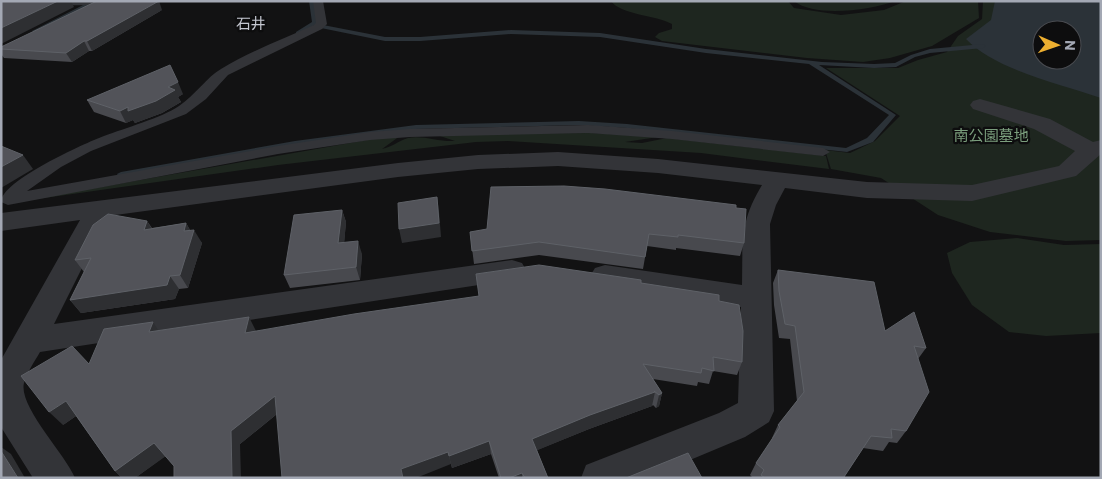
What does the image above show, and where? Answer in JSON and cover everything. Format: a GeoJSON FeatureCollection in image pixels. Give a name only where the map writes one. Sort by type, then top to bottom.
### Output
{"type":"FeatureCollection","features":[{"type":"Feature","properties":{"kind":"street"},"geometry":{"type":"LineString","coordinates":[[67,20],[104,2]]}},
{"type":"Feature","properties":{"kind":"street"},"geometry":{"type":"LineString","coordinates":[[4,210],[98,209],[301,182],[478,162],[558,159],[658,166],[867,190],[972,192],[1067,171],[1096,148],[1042,124],[980,105]]}},
{"type":"Feature","properties":{"kind":"street"},"geometry":{"type":"LineString","coordinates":[[600,478],[732,425],[756,411],[757,224],[763,205],[777,181]]}},
{"type":"Feature","properties":{"kind":"street"},"geometry":{"type":"LineString","coordinates":[[56,478],[10,410],[6,384],[98,209]]}},
{"type":"Feature","properties":{"kind":"street"},"geometry":{"type":"LineString","coordinates":[[30,340],[539,267]]}},
{"type":"Feature","properties":{"kind":"street"},"geometry":{"type":"LineString","coordinates":[[579,272],[756,298]]}},
{"type":"Feature","properties":{"kind":"lane"},"geometry":{"type":"LineString","coordinates":[[4,210],[27,182],[56,164],[86,148],[181,111],[201,96],[224,72],[322,24],[318,1]]}},
{"type":"Feature","properties":{"kind":"lane"},"geometry":{"type":"LineString","coordinates":[[1,3],[104,2]]}},
{"type":"Feature","properties":{"kind":"lane"},"geometry":{"type":"LineString","coordinates":[[4,210],[278,150],[410,132],[588,129],[672,135],[823,152]]}},
{"type":"Feature","properties":{"kind":"green space"},"geometry":{"type":"Polygon","coordinates":[[[611,1],[788,1],[794,8],[841,15],[884,10],[906,1],[978,1],[979,18],[932,46],[890,58],[863,62],[807,58],[662,41],[655,37],[659,33],[672,29],[672,24],[622,9],[611,1]]]}},
{"type":"Feature","properties":{"kind":"green space"},"geometry":{"type":"Polygon","coordinates":[[[794,1],[895,1],[872,7],[829,11],[803,6],[794,1]]]}},
{"type":"Feature","properties":{"kind":"green space","name":"南公園墓地"},"geometry":{"type":"Polygon","coordinates":[[[983,1],[1101,1],[1101,240],[1066,241],[990,232],[938,215],[881,178],[831,169],[825,150],[850,153],[875,141],[900,116],[826,68],[898,68],[947,52],[958,36],[982,19],[983,1]]]}},
{"type":"Feature","properties":{"kind":"green space"},"geometry":{"type":"Polygon","coordinates":[[[591,133],[658,137],[625,142],[642,143],[667,138],[826,156],[829,169],[701,153],[508,141],[476,142],[278,165],[16,202],[384,137],[400,136],[382,149],[404,139],[414,137],[455,141],[434,134],[591,133]]]}},
{"type":"Feature","properties":{"kind":"green space"},"geometry":{"type":"Polygon","coordinates":[[[1017,238],[1064,245],[1101,244],[1101,333],[1046,336],[1009,332],[972,305],[952,273],[947,253],[970,242],[1017,238]]]}},
{"type":"Feature","properties":{"kind":"shaded area"},"geometry":{"type":"Polygon","coordinates":[[[995,1],[1101,1],[1101,98],[1011,68],[978,50],[966,39],[991,20],[995,1]]]}},
{"type":"Feature","properties":{"kind":"building"},"geometry":{"type":"Polygon","coordinates":[[[1,1],[58,1],[1,28],[1,1]]]}},
{"type":"Feature","properties":{"kind":"building"},"geometry":{"type":"Polygon","coordinates":[[[97,1],[159,1],[84,41],[66,53],[1,49],[1,47],[97,1]]]}},
{"type":"Feature","properties":{"kind":"building"},"geometry":{"type":"Polygon","coordinates":[[[170,65],[178,82],[168,87],[175,90],[156,101],[128,111],[128,107],[120,111],[87,100],[170,65]]]}},
{"type":"Feature","properties":{"kind":"building"},"geometry":{"type":"Polygon","coordinates":[[[1,146],[23,155],[1,167],[1,146]]]}},
{"type":"Feature","properties":{"kind":"building"},"geometry":{"type":"Polygon","coordinates":[[[564,186],[605,189],[736,205],[736,208],[746,209],[744,243],[678,235],[678,237],[649,234],[645,257],[539,242],[472,251],[470,232],[487,229],[491,187],[564,186]]]}},
{"type":"Feature","properties":{"kind":"building"},"geometry":{"type":"Polygon","coordinates":[[[437,197],[439,223],[399,229],[398,203],[437,197]]]}},
{"type":"Feature","properties":{"kind":"building"},"geometry":{"type":"Polygon","coordinates":[[[342,210],[338,243],[358,241],[356,267],[284,275],[294,215],[342,210]]]}},
{"type":"Feature","properties":{"kind":"building"},"geometry":{"type":"Polygon","coordinates":[[[108,214],[147,221],[144,230],[186,223],[184,231],[194,230],[180,275],[170,276],[167,285],[70,300],[91,258],[75,260],[93,225],[108,214]]]}},
{"type":"Feature","properties":{"kind":"building"},"geometry":{"type":"Polygon","coordinates":[[[539,265],[641,280],[641,283],[719,295],[719,301],[739,305],[743,331],[742,362],[713,357],[714,371],[702,368],[701,373],[643,364],[662,393],[659,395],[654,391],[532,439],[548,478],[525,478],[522,473],[509,478],[501,478],[489,441],[449,456],[448,452],[401,469],[403,478],[282,478],[275,396],[231,431],[232,478],[174,478],[174,466],[154,443],[115,471],[66,401],[49,412],[21,376],[72,346],[89,364],[104,329],[153,322],[149,332],[249,317],[245,333],[354,314],[479,296],[476,274],[539,265]]]}},
{"type":"Feature","properties":{"kind":"building"},"geometry":{"type":"Polygon","coordinates":[[[778,270],[874,282],[885,331],[914,312],[926,348],[914,346],[929,392],[906,431],[891,429],[892,438],[871,436],[844,478],[765,478],[761,475],[764,470],[756,463],[780,427],[778,425],[804,392],[795,326],[785,324],[779,291],[778,270]]]}},
{"type":"Feature","properties":{"kind":"building"},"geometry":{"type":"Polygon","coordinates":[[[1,451],[18,478],[1,478],[1,451]]]}},
{"type":"Feature","properties":{"kind":"building"},"geometry":{"type":"Polygon","coordinates":[[[688,453],[702,478],[626,478],[688,453]]]}},
{"type":"Feature","properties":{"kind":"waterway"},"geometry":{"type":"LineString","coordinates":[[298,33],[315,23],[311,1]]}},
{"type":"Feature","properties":{"kind":"waterway"},"geometry":{"type":"LineString","coordinates":[[35,31],[91,3]]}},
{"type":"Feature","properties":{"kind":"waterway"},"geometry":{"type":"LineString","coordinates":[[323,27],[385,39],[420,39],[511,32],[600,35],[706,51],[822,64],[874,66],[896,65],[913,56],[930,51],[983,46]]}},
{"type":"Feature","properties":{"kind":"waterway"},"geometry":{"type":"LineString","coordinates":[[121,174],[295,143],[416,127],[579,123],[627,126],[847,150],[870,140],[893,115],[811,63]]}},
{"type":"Feature","properties":{"kind":"district","name":"石井"},"geometry":{"type":"Point","coordinates":[251,24]}}]}
